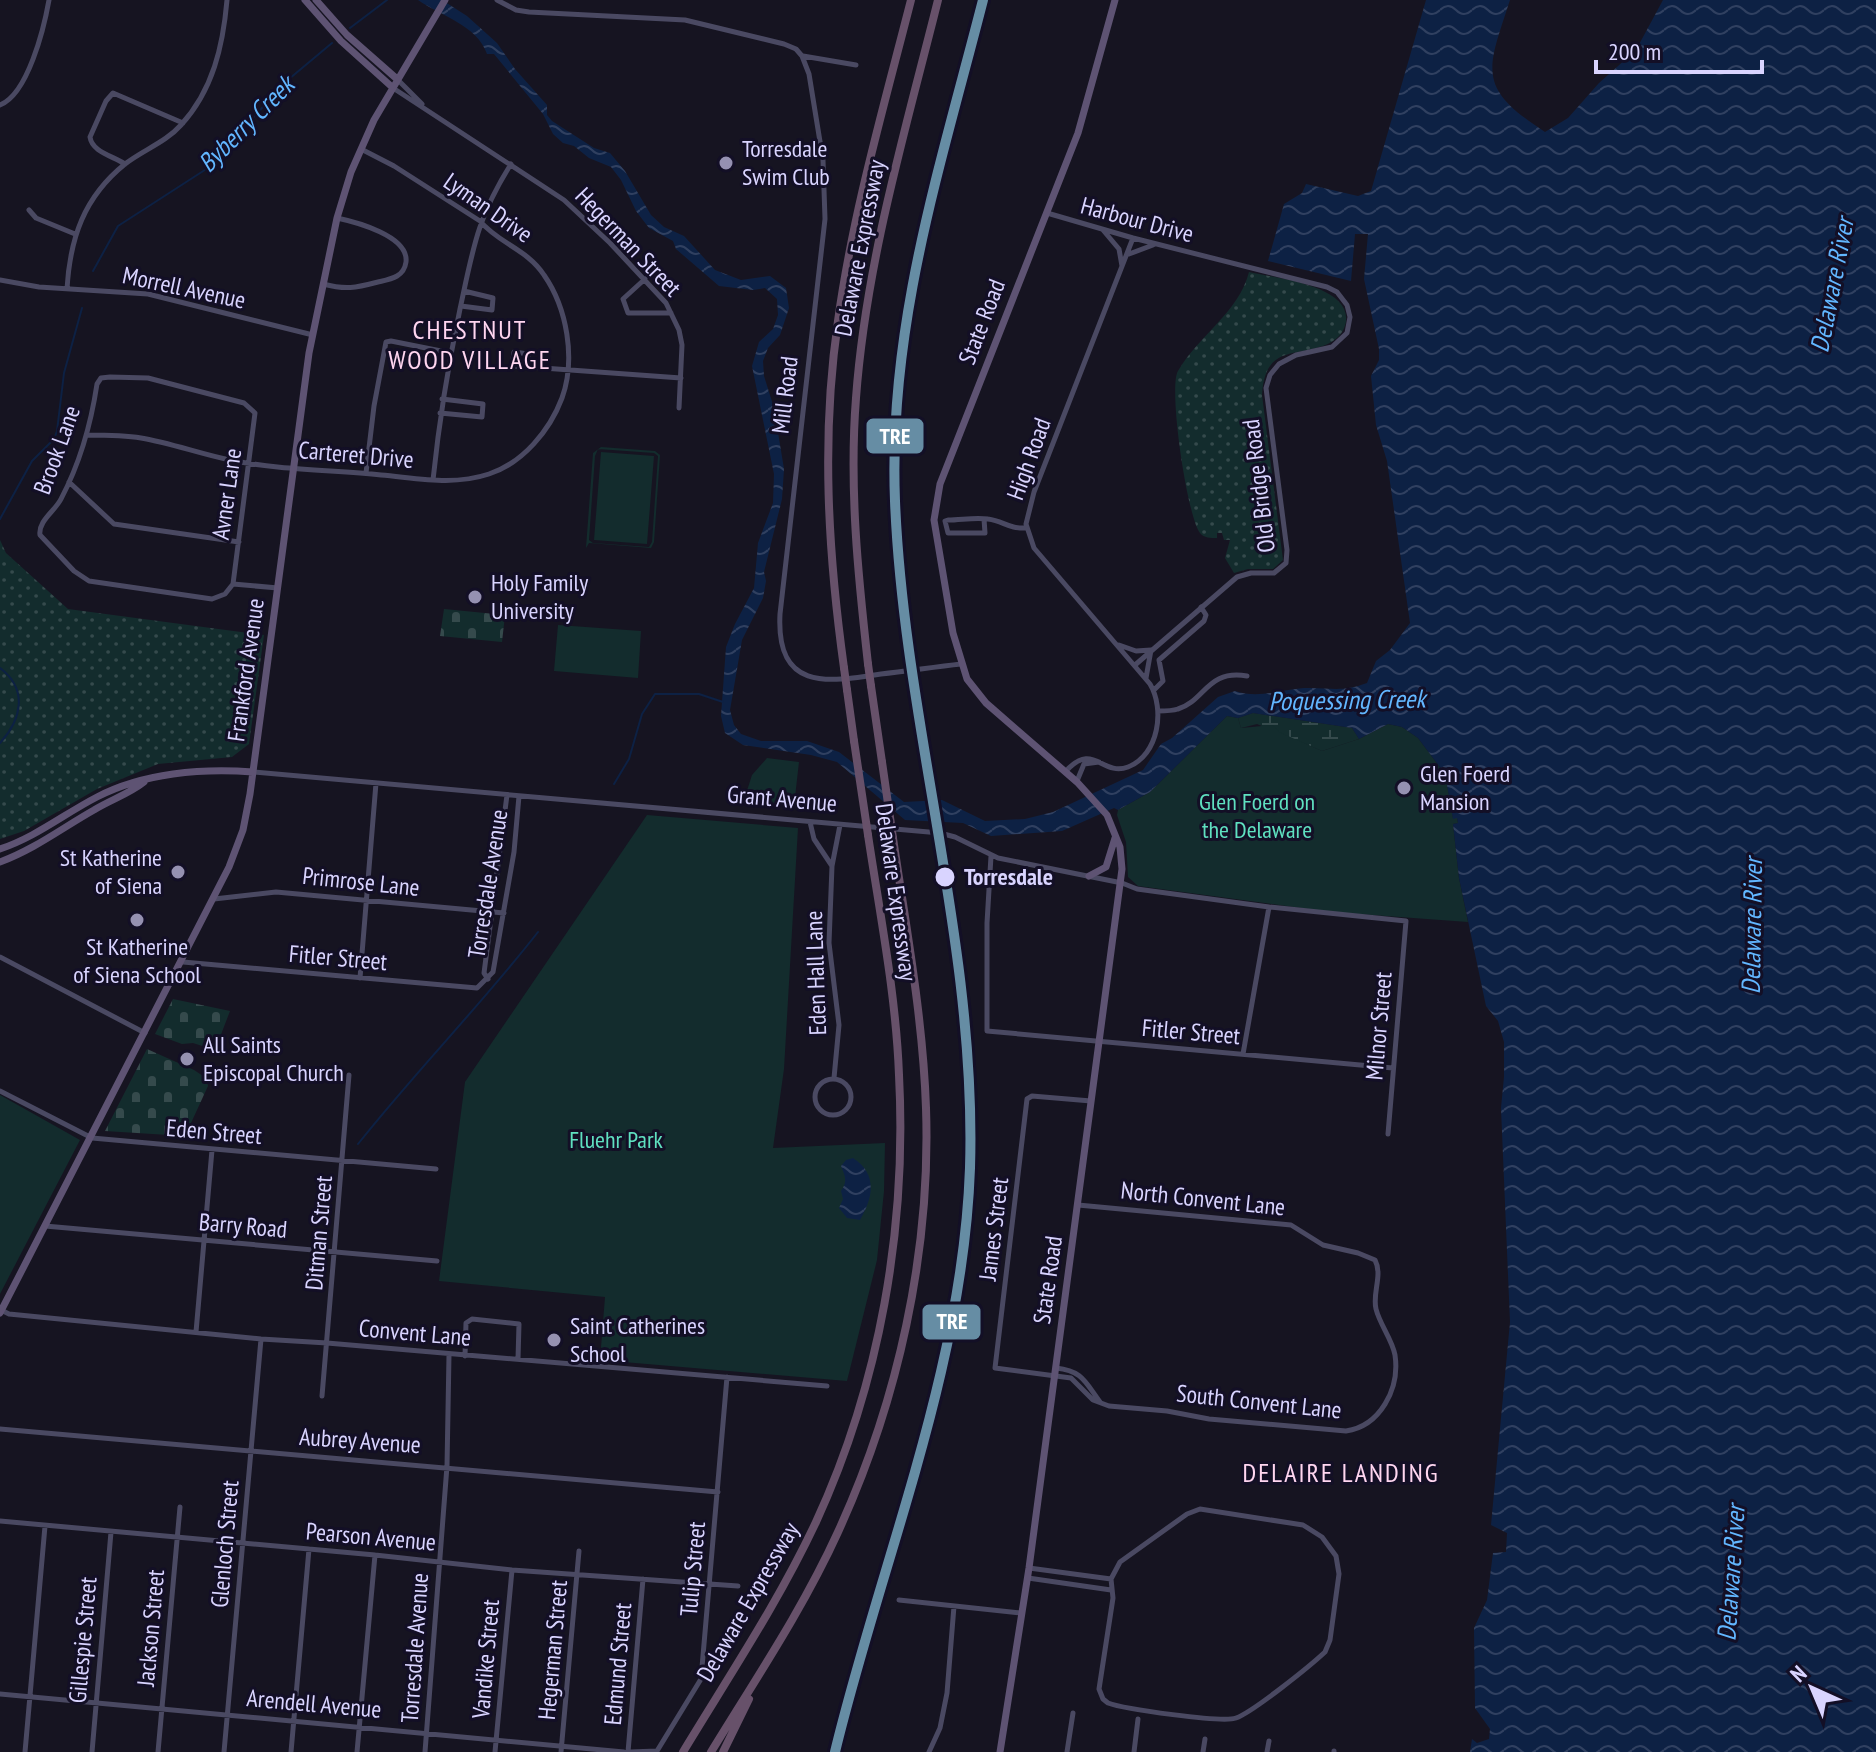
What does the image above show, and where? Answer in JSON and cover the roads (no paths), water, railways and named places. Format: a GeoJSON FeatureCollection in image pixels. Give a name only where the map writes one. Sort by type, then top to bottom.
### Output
{"type":"FeatureCollection","features":[{"type":"Feature","properties":{"kind":"highway","name":"Delaware Expressway"},"geometry":{"type":"LineString","coordinates":[[683,1752],[783,1590],[817,1519],[848,1439],[876,1343],[893,1253],[901,1141],[895,1018],[844,668],[829,534],[828,463],[832,373],[853,232],[911,0]]}},
{"type":"Feature","properties":{"kind":"highway","name":"Delaware Expressway"},"geometry":{"type":"LineString","coordinates":[[711,1752],[820,1568],[866,1464],[891,1387],[923,1211],[926,1109],[920,1024],[868,664],[855,520],[854,443],[859,362],[868,294],[885,208],[938,0]]}},
{"type":"Feature","properties":{"kind":"highway"},"geometry":{"type":"LineString","coordinates":[[723,1752],[771,1653]]}},
{"type":"Feature","properties":{"kind":"main road"},"geometry":{"type":"LineString","coordinates":[[305,0],[341,41],[395,83]]}},
{"type":"Feature","properties":{"kind":"main road"},"geometry":{"type":"LineString","coordinates":[[316,0],[395,83]]}},
{"type":"Feature","properties":{"kind":"main road","name":"State Road"},"geometry":{"type":"LineString","coordinates":[[961,664],[936,534],[936,497],[1084,114],[1115,0]]}},
{"type":"Feature","properties":{"kind":"main road","name":"Frankford Avenue"},"geometry":{"type":"LineString","coordinates":[[1,1312],[183,962],[240,839],[253,772],[313,335],[337,218],[361,149],[395,83],[444,2]]}},
{"type":"Feature","properties":{"kind":"main road"},"geometry":{"type":"LineString","coordinates":[[961,664],[972,686],[986,703],[1077,782]]}},
{"type":"Feature","properties":{"kind":"main road","name":"Grant Avenue"},"geometry":{"type":"LineString","coordinates":[[0,849],[28,838],[131,782],[196,771],[253,772]]}},
{"type":"Feature","properties":{"kind":"main road","name":"Grant Avenue"},"geometry":{"type":"LineString","coordinates":[[0,862],[46,841],[89,813],[134,791],[146,781]]}},
{"type":"Feature","properties":{"kind":"main road","name":"State Road"},"geometry":{"type":"LineString","coordinates":[[1000,1752],[1028,1578],[1122,883],[1120,847],[1107,815],[1077,782]]}},
{"type":"Feature","properties":{"kind":"main road"},"geometry":{"type":"LineString","coordinates":[[1089,876],[1106,867],[1116,836]]}},
{"type":"Feature","properties":{"kind":"street"},"geometry":{"type":"LineString","coordinates":[[0,105],[9,102],[17,93],[36,49],[49,0]]}},
{"type":"Feature","properties":{"kind":"street"},"geometry":{"type":"LineString","coordinates":[[67,289],[75,234],[91,201],[125,164],[174,132],[205,91],[223,39],[227,0]]}},
{"type":"Feature","properties":{"kind":"street"},"geometry":{"type":"LineString","coordinates":[[497,0],[516,10],[529,12],[685,20],[784,44],[802,56],[856,65]]}},
{"type":"Feature","properties":{"kind":"street","name":"Mill Road"},"geometry":{"type":"LineString","coordinates":[[802,56],[809,74],[823,160],[825,219],[780,614],[781,646],[800,672],[827,681],[961,664]]}},
{"type":"Feature","properties":{"kind":"street","name":"Hegerman Street"},"geometry":{"type":"LineString","coordinates":[[395,83],[564,200],[645,279],[672,313],[682,345],[679,408]]}},
{"type":"Feature","properties":{"kind":"street"},"geometry":{"type":"LineString","coordinates":[[125,164],[90,143],[95,125],[112,94],[183,123]]}},
{"type":"Feature","properties":{"kind":"street","name":"Lyman Drive"},"geometry":{"type":"LineString","coordinates":[[361,149],[394,166],[480,221],[521,250],[547,278],[567,337],[567,372]]}},
{"type":"Feature","properties":{"kind":"street"},"geometry":{"type":"LineString","coordinates":[[433,480],[442,399],[480,221],[511,164]]}},
{"type":"Feature","properties":{"kind":"street"},"geometry":{"type":"LineString","coordinates":[[29,210],[36,218],[75,234]]}},
{"type":"Feature","properties":{"kind":"street","name":"Harbour Drive"},"geometry":{"type":"LineString","coordinates":[[1047,213],[1218,260]]}},
{"type":"Feature","properties":{"kind":"street"},"geometry":{"type":"LineString","coordinates":[[323,284],[355,289],[396,278],[404,271],[406,264],[404,251],[396,242],[368,226],[337,218]]}},
{"type":"Feature","properties":{"kind":"street"},"geometry":{"type":"LineString","coordinates":[[1102,230],[1119,249],[1122,267]]}},
{"type":"Feature","properties":{"kind":"street","name":"High Road"},"geometry":{"type":"LineString","coordinates":[[1133,238],[1034,492],[1027,528],[1034,548],[1135,665]]}},
{"type":"Feature","properties":{"kind":"street"},"geometry":{"type":"LineString","coordinates":[[1126,256],[1157,244]]}},
{"type":"Feature","properties":{"kind":"street","name":"Old Bridge Road"},"geometry":{"type":"LineString","coordinates":[[1135,665],[1237,577],[1251,573],[1274,573],[1286,563],[1267,383],[1274,370],[1288,358],[1338,343],[1347,333],[1350,317],[1345,301],[1333,290],[1218,260]]}},
{"type":"Feature","properties":{"kind":"street"},"geometry":{"type":"LineString","coordinates":[[645,279],[625,298],[628,313],[672,313]]}},
{"type":"Feature","properties":{"kind":"street","name":"Morrell Avenue"},"geometry":{"type":"LineString","coordinates":[[0,280],[24,285],[148,294],[313,335]]}},
{"type":"Feature","properties":{"kind":"street"},"geometry":{"type":"LineString","coordinates":[[461,306],[492,310],[493,298],[464,291]]}},
{"type":"Feature","properties":{"kind":"street"},"geometry":{"type":"LineString","coordinates":[[366,473],[386,342],[451,353]]}},
{"type":"Feature","properties":{"kind":"street"},"geometry":{"type":"LineString","coordinates":[[529,367],[681,378]]}},
{"type":"Feature","properties":{"kind":"street","name":"Carteret Drive"},"geometry":{"type":"LineString","coordinates":[[87,435],[139,437],[249,463],[459,481],[491,474],[529,449],[558,410],[567,372]]}},
{"type":"Feature","properties":{"kind":"street","name":"Brook Lane"},"geometry":{"type":"LineString","coordinates":[[233,584],[225,594],[212,599],[89,581],[74,571],[44,541],[39,531],[69,482],[87,435],[97,384],[103,378],[148,378],[244,403],[252,408]]}},
{"type":"Feature","properties":{"kind":"street"},"geometry":{"type":"LineString","coordinates":[[440,413],[482,417],[483,404],[442,399]]}},
{"type":"Feature","properties":{"kind":"street","name":"Avner Lane"},"geometry":{"type":"LineString","coordinates":[[233,584],[255,419],[252,408]]}},
{"type":"Feature","properties":{"kind":"street"},"geometry":{"type":"LineString","coordinates":[[69,482],[114,524],[239,542]]}},
{"type":"Feature","properties":{"kind":"street"},"geometry":{"type":"LineString","coordinates":[[984,519],[985,533],[948,533],[945,525],[948,520],[984,519],[991,519],[1007,527],[1027,528]]}},
{"type":"Feature","properties":{"kind":"street"},"geometry":{"type":"LineString","coordinates":[[233,584],[278,588]]}},
{"type":"Feature","properties":{"kind":"street"},"geometry":{"type":"LineString","coordinates":[[1153,691],[1163,681],[1159,660],[1204,621],[1206,615],[1201,607]]}},
{"type":"Feature","properties":{"kind":"street"},"geometry":{"type":"LineString","coordinates":[[1118,645],[1136,651],[1151,650],[1146,679]]}},
{"type":"Feature","properties":{"kind":"street"},"geometry":{"type":"LineString","coordinates":[[1065,772],[1084,758],[1094,758],[1122,768],[1130,766],[1140,758],[1155,736],[1158,711],[1153,691],[1135,665]]}},
{"type":"Feature","properties":{"kind":"street"},"geometry":{"type":"LineString","coordinates":[[1158,711],[1185,706],[1226,676],[1247,676]]}},
{"type":"Feature","properties":{"kind":"street"},"geometry":{"type":"LineString","coordinates":[[1077,782],[1084,764],[1100,762]]}},
{"type":"Feature","properties":{"kind":"street","name":"Grant Avenue"},"geometry":{"type":"LineString","coordinates":[[253,772],[945,833],[991,856],[1122,883],[1137,889],[1406,921]]}},
{"type":"Feature","properties":{"kind":"street"},"geometry":{"type":"LineString","coordinates":[[360,978],[376,783]]}},
{"type":"Feature","properties":{"kind":"street","name":"Torresdale Avenue"},"geometry":{"type":"LineString","coordinates":[[507,795],[484,973],[488,979],[493,972],[504,913],[519,796]]}},
{"type":"Feature","properties":{"kind":"street"},"geometry":{"type":"LineString","coordinates":[[810,822],[814,839],[832,866]]}},
{"type":"Feature","properties":{"kind":"street","name":"Eden Hall Lane"},"geometry":{"type":"LineString","coordinates":[[834,1078],[839,1025],[829,943],[832,866],[840,825]]}},
{"type":"Feature","properties":{"kind":"street","name":"Fitler Street"},"geometry":{"type":"LineString","coordinates":[[991,856],[987,923],[987,1031],[1393,1068]]}},
{"type":"Feature","properties":{"kind":"street","name":"Primrose Lane"},"geometry":{"type":"LineString","coordinates":[[214,899],[276,892],[504,913]]}},
{"type":"Feature","properties":{"kind":"street"},"geometry":{"type":"LineString","coordinates":[[1243,1054],[1269,907]]}},
{"type":"Feature","properties":{"kind":"street","name":"Milnor Street"},"geometry":{"type":"LineString","coordinates":[[1388,1134],[1406,921]]}},
{"type":"Feature","properties":{"kind":"street"},"geometry":{"type":"LineString","coordinates":[[0,957],[146,1034]]}},
{"type":"Feature","properties":{"kind":"street","name":"Fitler Street"},"geometry":{"type":"LineString","coordinates":[[183,962],[471,988],[477,988],[488,979]]}},
{"type":"Feature","properties":{"kind":"street","name":"Ditman Street"},"geometry":{"type":"LineString","coordinates":[[322,1396],[349,1075]]}},
{"type":"Feature","properties":{"kind":"street","name":"Eden Hall Lane"},"geometry":{"type":"LineString","coordinates":[[834,1078],[848,1086],[851,1096],[845,1110],[831,1115],[821,1110],[814,1097],[820,1083],[834,1078]]}},
{"type":"Feature","properties":{"kind":"street","name":"Eden Street"},"geometry":{"type":"LineString","coordinates":[[0,1091],[92,1138],[436,1169]]}},
{"type":"Feature","properties":{"kind":"street","name":"James Street"},"geometry":{"type":"LineString","coordinates":[[1056,1372],[998,1370],[994,1365],[1026,1102],[1032,1096],[1092,1101]]}},
{"type":"Feature","properties":{"kind":"street"},"geometry":{"type":"LineString","coordinates":[[196,1332],[212,1150]]}},
{"type":"Feature","properties":{"kind":"street","name":"North Convent Lane"},"geometry":{"type":"LineString","coordinates":[[1078,1205],[1291,1225],[1323,1245],[1365,1255]]}},
{"type":"Feature","properties":{"kind":"street","name":"Barry Road"},"geometry":{"type":"LineString","coordinates":[[45,1226],[437,1261]]}},
{"type":"Feature","properties":{"kind":"street","name":"South Convent Lane"},"geometry":{"type":"LineString","coordinates":[[1056,1372],[1071,1370],[1080,1374],[1102,1405],[1167,1411],[1209,1419],[1346,1431],[1365,1426],[1387,1401],[1395,1358],[1376,1310],[1378,1267],[1375,1260],[1365,1255]]}},
{"type":"Feature","properties":{"kind":"street","name":"Convent Lane"},"geometry":{"type":"LineString","coordinates":[[1,1312],[261,1339],[827,1386]]}},
{"type":"Feature","properties":{"kind":"street"},"geometry":{"type":"LineString","coordinates":[[465,1356],[466,1323],[472,1319],[519,1324],[518,1359]]}},
{"type":"Feature","properties":{"kind":"street","name":"Glenloch Street"},"geometry":{"type":"LineString","coordinates":[[224,1752],[261,1339]]}},
{"type":"Feature","properties":{"kind":"street","name":"Torresdale Avenue"},"geometry":{"type":"LineString","coordinates":[[425,1752],[447,1466],[449,1355]]}},
{"type":"Feature","properties":{"kind":"street","name":"Tulip Street"},"geometry":{"type":"LineString","coordinates":[[657,1751],[701,1679],[727,1377]]}},
{"type":"Feature","properties":{"kind":"street","name":"Aubrey Avenue"},"geometry":{"type":"LineString","coordinates":[[0,1429],[718,1492]]}},
{"type":"Feature","properties":{"kind":"street","name":"Jackson Street"},"geometry":{"type":"LineString","coordinates":[[158,1752],[180,1507]]}},
{"type":"Feature","properties":{"kind":"street"},"geometry":{"type":"LineString","coordinates":[[1200,1509],[1311,1528],[1336,1556],[1339,1574],[1330,1640],[1325,1652],[1248,1711],[1225,1720],[1114,1705],[1103,1699],[1099,1689],[1113,1598],[1111,1579],[1120,1562],[1187,1514],[1200,1509]]}},
{"type":"Feature","properties":{"kind":"street","name":"Pearson Avenue"},"geometry":{"type":"LineString","coordinates":[[0,1521],[512,1570],[738,1586]]}},
{"type":"Feature","properties":{"kind":"street"},"geometry":{"type":"LineString","coordinates":[[25,1752],[45,1526]]}},
{"type":"Feature","properties":{"kind":"street","name":"Gillespie Street"},"geometry":{"type":"LineString","coordinates":[[92,1752],[111,1532]]}},
{"type":"Feature","properties":{"kind":"street"},"geometry":{"type":"LineString","coordinates":[[291,1752],[309,1549]]}},
{"type":"Feature","properties":{"kind":"street","name":"Hegerman Street"},"geometry":{"type":"LineString","coordinates":[[562,1749],[579,1551]]}},
{"type":"Feature","properties":{"kind":"street"},"geometry":{"type":"LineString","coordinates":[[357,1752],[375,1555]]}},
{"type":"Feature","properties":{"kind":"street"},"geometry":{"type":"LineString","coordinates":[[1029,1568],[1111,1579]]}},
{"type":"Feature","properties":{"kind":"street","name":"Vandike Street"},"geometry":{"type":"LineString","coordinates":[[495,1752],[512,1570]]}},
{"type":"Feature","properties":{"kind":"street"},"geometry":{"type":"LineString","coordinates":[[1028,1578],[1111,1590]]}},
{"type":"Feature","properties":{"kind":"street","name":"Edmund Street"},"geometry":{"type":"LineString","coordinates":[[627,1752],[643,1579]]}},
{"type":"Feature","properties":{"kind":"street"},"geometry":{"type":"LineString","coordinates":[[899,1600],[1021,1613]]}},
{"type":"Feature","properties":{"kind":"street"},"geometry":{"type":"LineString","coordinates":[[929,1752],[940,1728],[947,1693],[954,1606]]}},
{"type":"Feature","properties":{"kind":"street","name":"Arendell Avenue"},"geometry":{"type":"LineString","coordinates":[[0,1694],[359,1726],[562,1749],[657,1751]]}},
{"type":"Feature","properties":{"kind":"street"},"geometry":{"type":"LineString","coordinates":[[1067,1752],[1073,1713]]}},
{"type":"Feature","properties":{"kind":"street"},"geometry":{"type":"LineString","coordinates":[[1134,1752],[1138,1719]]}},
{"type":"Feature","properties":{"kind":"street"},"geometry":{"type":"LineString","coordinates":[[1203,1752],[1205,1739]]}},
{"type":"Feature","properties":{"kind":"street"},"geometry":{"type":"LineString","coordinates":[[1267,1752],[1269,1741]]}},
{"type":"Feature","properties":{"kind":"water"},"geometry":{"type":"Polygon","coordinates":[[[418,0],[442,0],[467,16],[497,43],[547,105],[547,115],[552,121],[594,148],[610,153],[625,171],[651,215],[664,227],[684,236],[715,270],[741,280],[770,276],[786,288],[789,308],[780,335],[768,348],[763,361],[784,469],[782,499],[764,572],[763,598],[742,640],[730,710],[734,725],[741,734],[761,741],[807,741],[839,752],[904,802],[942,800],[985,821],[1025,819],[1053,812],[1143,770],[1161,744],[1218,697],[1235,691],[1261,694],[1304,688],[1342,689],[1367,683],[1376,661],[1390,650],[1410,623],[1387,461],[1376,425],[1371,376],[1379,360],[1379,349],[1364,279],[1368,234],[1355,234],[1351,281],[1268,261],[1284,204],[1302,193],[1306,184],[1358,196],[1371,191],[1426,0],[1510,0],[1496,44],[1493,76],[1507,102],[1545,132],[1568,118],[1599,83],[1636,50],[1663,0],[1876,0],[1876,1752],[1470,1752],[1472,1739],[1477,1743],[1489,1739],[1490,1729],[1475,1708],[1474,1628],[1487,1600],[1493,1553],[1506,1552],[1507,1533],[1491,1525],[1510,1322],[1501,1108],[1504,1042],[1498,1021],[1486,1006],[1459,878],[1453,824],[1458,823],[1457,818],[1453,819],[1445,774],[1418,738],[1402,727],[1388,724],[1359,739],[1352,728],[1253,713],[1238,718],[1227,716],[1150,792],[1118,810],[1114,808],[1062,831],[991,836],[963,823],[905,820],[837,762],[743,745],[725,733],[721,716],[726,647],[754,588],[758,543],[773,503],[774,474],[752,366],[759,342],[773,329],[778,315],[777,299],[765,288],[753,290],[719,286],[676,249],[673,241],[649,228],[611,167],[563,143],[494,54],[487,54],[467,28],[418,0]]]}},
{"type":"Feature","properties":{"kind":"water"},"geometry":{"type":"Polygon","coordinates":[[[853,1158],[866,1171],[871,1187],[860,1220],[847,1218],[839,1208],[845,1181],[841,1166],[853,1158]]]}},
{"type":"Feature","properties":{"kind":"waterway","name":"Byberry Creek"},"geometry":{"type":"LineString","coordinates":[[350,28],[387,0]]}},
{"type":"Feature","properties":{"kind":"waterway","name":"Byberry Creek"},"geometry":{"type":"LineString","coordinates":[[93,271],[118,226],[211,166],[283,84],[332,43]]}},
{"type":"Feature","properties":{"kind":"waterway","name":"Byberry Creek"},"geometry":{"type":"LineString","coordinates":[[0,519],[32,461],[54,439],[64,373],[82,308]]}},
{"type":"Feature","properties":{"kind":"waterway","name":"Byberry Creek"},"geometry":{"type":"LineString","coordinates":[[0,668],[15,685],[19,704],[13,724],[0,743]]}},
{"type":"Feature","properties":{"kind":"waterway"},"geometry":{"type":"LineString","coordinates":[[614,784],[629,759],[642,714],[655,694],[699,694],[723,702]]}},
{"type":"Feature","properties":{"kind":"waterway"},"geometry":{"type":"LineString","coordinates":[[358,1144],[538,932]]}},
{"type":"Feature","properties":{"kind":"place","name":"Torresdale Swim Club"},"geometry":{"type":"Point","coordinates":[726,163]}},
{"type":"Feature","properties":{"kind":"place","name":"Holy Family University"},"geometry":{"type":"Point","coordinates":[475,597]}},
{"type":"Feature","properties":{"kind":"place","name":"Glen Foerd Mansion"},"geometry":{"type":"Point","coordinates":[1404,788]}},
{"type":"Feature","properties":{"kind":"place","name":"St Katherine of Siena"},"geometry":{"type":"Point","coordinates":[178,872]}},
{"type":"Feature","properties":{"kind":"place","name":"Torresdale"},"geometry":{"type":"Point","coordinates":[945,877]}},
{"type":"Feature","properties":{"kind":"place","name":"St Katherine of Siena School"},"geometry":{"type":"Point","coordinates":[137,920]}},
{"type":"Feature","properties":{"kind":"place","name":"All Saints Episcopal Church"},"geometry":{"type":"Point","coordinates":[187,1059]}},
{"type":"Feature","properties":{"kind":"place","name":"Saint Catherines School"},"geometry":{"type":"Point","coordinates":[554,1340]}},
{"type":"Feature","properties":{"kind":"district","name":"CHESTNUT WOOD VILLAGE"},"geometry":{"type":"Point","coordinates":[470,345]}},
{"type":"Feature","properties":{"kind":"district","name":"DELAIRE LANDING"},"geometry":{"type":"Point","coordinates":[1341,1473]}},
{"type":"Feature","properties":{"kind":"water label","name":"Delaware River"},"geometry":{"type":"Point","coordinates":[1832,285]}},
{"type":"Feature","properties":{"kind":"water label","name":"Poquessing Creek"},"geometry":{"type":"Point","coordinates":[1347,700]}},
{"type":"Feature","properties":{"kind":"water label","name":"Delaware River"},"geometry":{"type":"Point","coordinates":[1752,926]}},
{"type":"Feature","properties":{"kind":"water label","name":"Delaware River"},"geometry":{"type":"Point","coordinates":[1731,1573]}},
{"type":"Feature","properties":{"kind":"park label","name":"Glen Foerd on the Delaware"},"geometry":{"type":"Point","coordinates":[1257,816]}},
{"type":"Feature","properties":{"kind":"park label","name":"Fluehr Park"},"geometry":{"type":"Point","coordinates":[616,1140]}}]}
